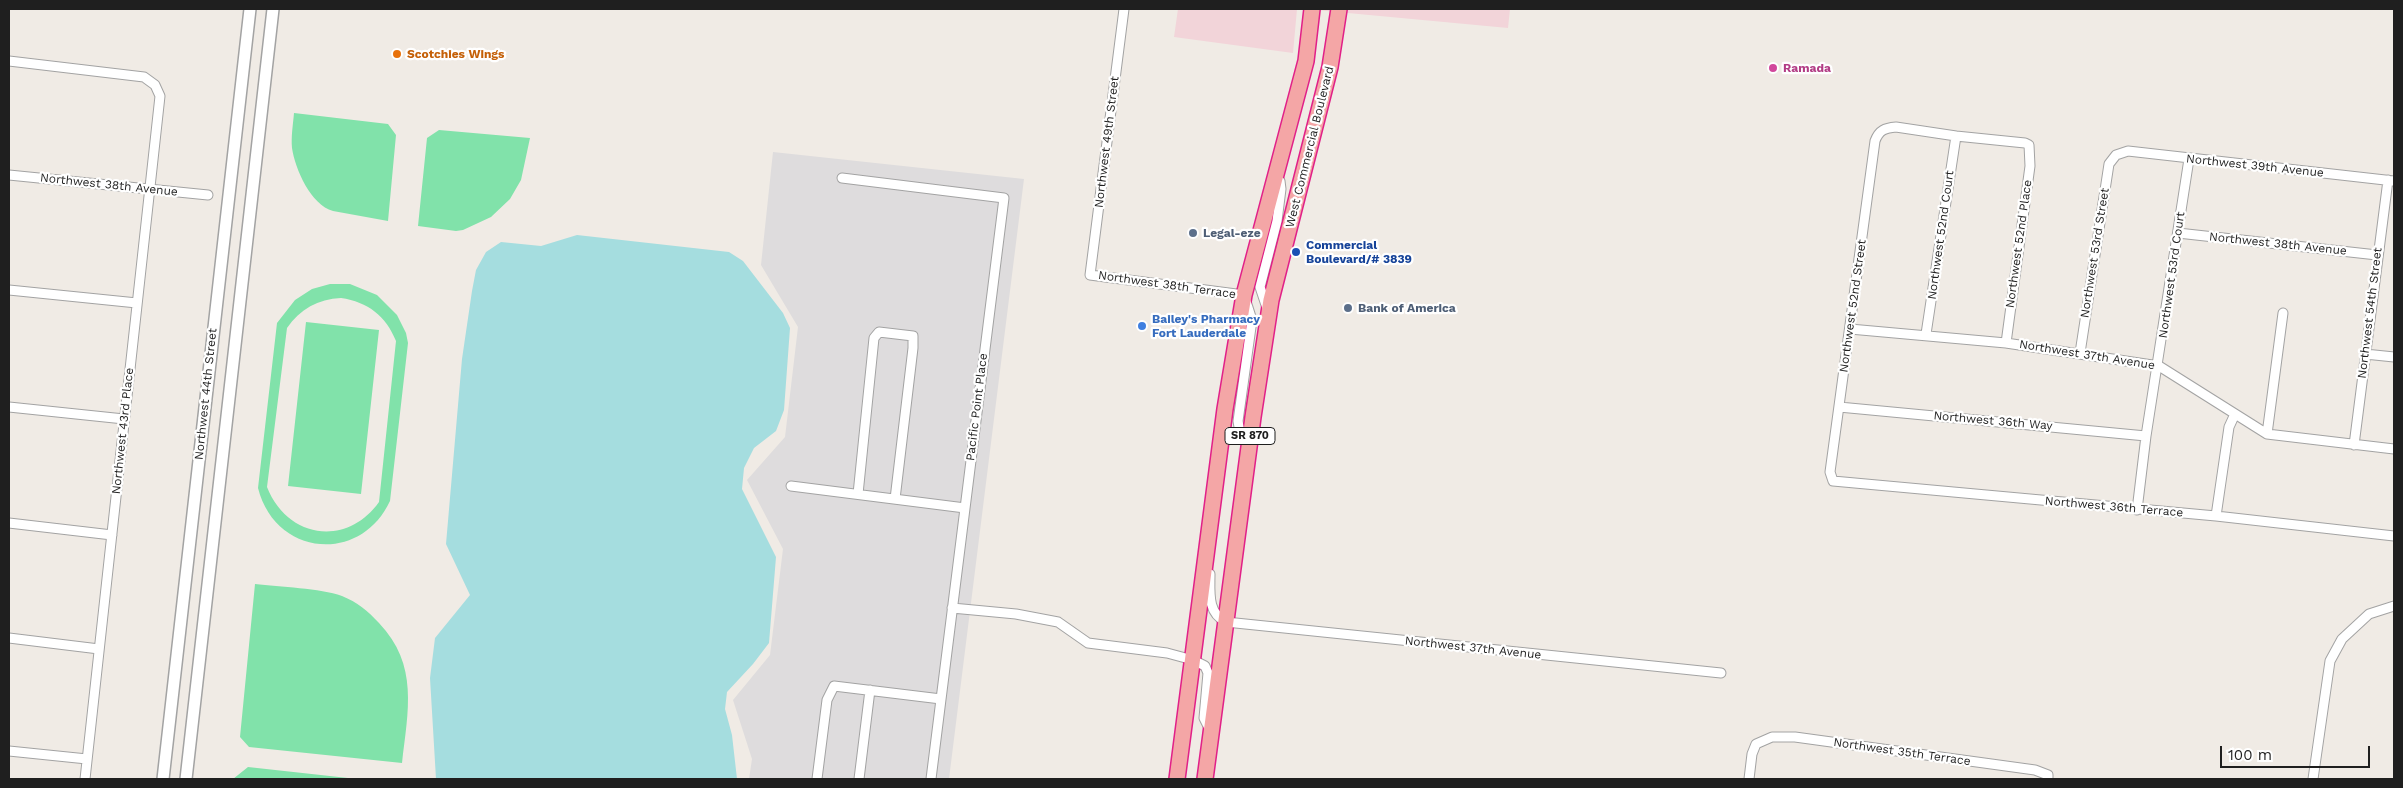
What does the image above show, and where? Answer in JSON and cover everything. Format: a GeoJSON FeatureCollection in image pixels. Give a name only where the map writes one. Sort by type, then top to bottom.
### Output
{"type":"FeatureCollection","features":[{"type":"Feature","properties":{"kind":"highway","name":"West Commercial Boulevard"},"geometry":{"type":"LineString","coordinates":[[1178,779],[1225,409],[1244,296],[1306,61],[1312,9]]}},
{"type":"Feature","properties":{"kind":"highway","name":"West Commercial Boulevard"},"geometry":{"type":"LineString","coordinates":[[1206,779],[1250,441],[1269,314],[1330,68],[1339,9]]}},
{"type":"Feature","properties":{"kind":"street","name":"Northwest 44th Street"},"geometry":{"type":"LineString","coordinates":[[163,779],[250,9]]}},
{"type":"Feature","properties":{"kind":"street","name":"Northwest 44th Street"},"geometry":{"type":"LineString","coordinates":[[186,779],[273,9]]}},
{"type":"Feature","properties":{"kind":"street","name":"Northwest 49th Street"},"geometry":{"type":"LineString","coordinates":[[1090,275],[1124,9]]}},
{"type":"Feature","properties":{"kind":"street","name":"Northwest 43rd Place"},"geometry":{"type":"LineString","coordinates":[[9,61],[144,77],[155,85],[160,96],[85,779]]}},
{"type":"Feature","properties":{"kind":"street","name":"Northwest 52nd Street"},"geometry":{"type":"LineString","coordinates":[[1833,481],[1830,472],[1876,141],[1880,131],[1896,127],[1956,136]]}},
{"type":"Feature","properties":{"kind":"street","name":"Northwest 52nd Place"},"geometry":{"type":"LineString","coordinates":[[1956,136],[2025,143],[2028,145],[2030,166],[2006,343]]}},
{"type":"Feature","properties":{"kind":"street","name":"Northwest 52nd Court"},"geometry":{"type":"LineString","coordinates":[[1926,334],[1956,136]]}},
{"type":"Feature","properties":{"kind":"street","name":"Northwest 39th Avenue"},"geometry":{"type":"LineString","coordinates":[[2116,155],[2128,152],[2391,181]]}},
{"type":"Feature","properties":{"kind":"street","name":"Northwest 53rd Street"},"geometry":{"type":"LineString","coordinates":[[2080,353],[2110,164],[2116,155]]}},
{"type":"Feature","properties":{"kind":"street","name":"Northwest 53rd Court"},"geometry":{"type":"LineString","coordinates":[[2137,510],[2146,436],[2159,366],[2189,159]]}},
{"type":"Feature","properties":{"kind":"street","name":"Northwest 38th Avenue"},"geometry":{"type":"LineString","coordinates":[[9,175],[208,195]]}},
{"type":"Feature","properties":{"kind":"street","name":"Pacific Point Place"},"geometry":{"type":"LineString","coordinates":[[842,178],[1004,198],[931,779]]}},
{"type":"Feature","properties":{"kind":"street","name":"West Commercial Boulevard"},"geometry":{"type":"LineString","coordinates":[[1269,314],[1260,287],[1277,221],[1280,182],[1274,179]]}},
{"type":"Feature","properties":{"kind":"street","name":"Northwest 54th Street"},"geometry":{"type":"LineString","coordinates":[[2354,445],[2377,255],[2391,181]]}},
{"type":"Feature","properties":{"kind":"street","name":"Northwest 38th Avenue"},"geometry":{"type":"LineString","coordinates":[[2178,233],[2377,255]]}},
{"type":"Feature","properties":{"kind":"street","name":"Northwest 38th Terrace"},"geometry":{"type":"LineString","coordinates":[[1090,275],[1244,296]]}},
{"type":"Feature","properties":{"kind":"street"},"geometry":{"type":"LineString","coordinates":[[9,290],[137,303]]}},
{"type":"Feature","properties":{"kind":"street"},"geometry":{"type":"LineString","coordinates":[[1244,296],[1252,320],[1238,421],[1240,433],[1250,441]]}},
{"type":"Feature","properties":{"kind":"street"},"geometry":{"type":"LineString","coordinates":[[2267,434],[2283,313]]}},
{"type":"Feature","properties":{"kind":"street","name":"Northwest 37th Avenue"},"geometry":{"type":"LineString","coordinates":[[1850,329],[1926,334],[2006,343],[2159,366],[2267,434],[2394,449]]}},
{"type":"Feature","properties":{"kind":"street"},"geometry":{"type":"LineString","coordinates":[[858,494],[874,338],[879,332],[913,336],[895,499]]}},
{"type":"Feature","properties":{"kind":"street"},"geometry":{"type":"LineString","coordinates":[[2365,354],[2394,357]]}},
{"type":"Feature","properties":{"kind":"street"},"geometry":{"type":"LineString","coordinates":[[9,407],[124,419]]}},
{"type":"Feature","properties":{"kind":"street","name":"Northwest 36th Way"},"geometry":{"type":"LineString","coordinates":[[1840,407],[2146,436]]}},
{"type":"Feature","properties":{"kind":"street"},"geometry":{"type":"LineString","coordinates":[[2216,516],[2229,427],[2234,414]]}},
{"type":"Feature","properties":{"kind":"street","name":"Northwest 36th Terrace"},"geometry":{"type":"LineString","coordinates":[[1833,481],[2216,516],[2394,536]]}},
{"type":"Feature","properties":{"kind":"street"},"geometry":{"type":"LineString","coordinates":[[791,486],[965,508]]}},
{"type":"Feature","properties":{"kind":"street"},"geometry":{"type":"LineString","coordinates":[[9,523],[112,535]]}},
{"type":"Feature","properties":{"kind":"street","name":"West Commercial Boulevard"},"geometry":{"type":"LineString","coordinates":[[1206,556],[1211,605],[1218,619],[1226,622]]}},
{"type":"Feature","properties":{"kind":"street"},"geometry":{"type":"LineString","coordinates":[[2313,779],[2330,660],[2342,639],[2369,614],[2394,606]]}},
{"type":"Feature","properties":{"kind":"street"},"geometry":{"type":"LineString","coordinates":[[952,608],[1016,614],[1058,622],[1088,643],[1167,653],[1193,660]]}},
{"type":"Feature","properties":{"kind":"street","name":"Northwest 37th Avenue"},"geometry":{"type":"LineString","coordinates":[[1226,622],[1721,673]]}},
{"type":"Feature","properties":{"kind":"street"},"geometry":{"type":"LineString","coordinates":[[9,638],[99,649]]}},
{"type":"Feature","properties":{"kind":"street","name":"West Commercial Boulevard"},"geometry":{"type":"LineString","coordinates":[[1193,660],[1205,666],[1208,673],[1204,718],[1211,733]]}},
{"type":"Feature","properties":{"kind":"street"},"geometry":{"type":"LineString","coordinates":[[817,779],[827,700],[834,686],[941,699]]}},
{"type":"Feature","properties":{"kind":"street"},"geometry":{"type":"LineString","coordinates":[[859,779],[870,690]]}},
{"type":"Feature","properties":{"kind":"street","name":"Northwest 35th Terrace"},"geometry":{"type":"LineString","coordinates":[[1749,779],[1752,754],[1756,744],[1772,736],[1795,737],[2035,770],[2048,777]]}},
{"type":"Feature","properties":{"kind":"street"},"geometry":{"type":"LineString","coordinates":[[9,751],[87,759]]}},
{"type":"Feature","properties":{"kind":"shaded area"},"geometry":{"type":"Polygon","coordinates":[[[1178,9],[1297,9],[1293,53],[1174,37],[1178,9]]]}},
{"type":"Feature","properties":{"kind":"shaded area"},"geometry":{"type":"Polygon","coordinates":[[[1305,9],[1510,9],[1508,28],[1305,9]]]}},
{"type":"Feature","properties":{"kind":"shaded area"},"geometry":{"type":"Polygon","coordinates":[[[773,152],[1024,179],[949,779],[749,779],[752,759],[733,700],[770,655],[783,549],[747,480],[785,437],[798,327],[761,265],[773,152]]]}},
{"type":"Feature","properties":{"kind":"green space"},"geometry":{"type":"Polygon","coordinates":[[[294,113],[388,124],[396,135],[388,221],[333,211],[318,202],[311,194],[300,176],[292,148],[294,113]]]}},
{"type":"Feature","properties":{"kind":"green space"},"geometry":{"type":"Polygon","coordinates":[[[439,130],[530,138],[521,180],[510,199],[491,217],[463,230],[456,231],[418,226],[427,138],[439,130]]]}},
{"type":"Feature","properties":{"kind":"green space"},"geometry":{"type":"Polygon","coordinates":[[[330,284],[350,284],[377,295],[397,315],[406,333],[408,343],[390,501],[376,522],[359,536],[340,543],[319,544],[299,539],[282,528],[267,511],[258,488],[277,323],[295,300],[312,289],[330,284]],[[341,298],[325,300],[310,306],[298,315],[287,328],[267,487],[276,504],[288,517],[303,526],[318,531],[334,531],[350,526],[366,517],[379,502],[396,341],[381,317],[368,307],[341,298]]]}},
{"type":"Feature","properties":{"kind":"green space"},"geometry":{"type":"Polygon","coordinates":[[[306,322],[379,330],[361,494],[288,486],[306,322]]]}},
{"type":"Feature","properties":{"kind":"green space"},"geometry":{"type":"Polygon","coordinates":[[[255,584],[333,593],[353,601],[379,623],[392,639],[400,655],[408,689],[407,725],[402,763],[249,747],[240,737],[255,584]]]}},
{"type":"Feature","properties":{"kind":"green space"},"geometry":{"type":"Polygon","coordinates":[[[248,767],[357,779],[233,779],[248,767]]]}},
{"type":"Feature","properties":{"kind":"water"},"geometry":{"type":"Polygon","coordinates":[[[577,235],[729,252],[743,261],[783,313],[790,328],[784,410],[776,431],[754,448],[744,468],[742,489],[776,557],[769,643],[753,664],[727,692],[725,709],[732,735],[737,779],[436,779],[430,678],[435,638],[470,595],[446,544],[462,359],[476,270],[486,252],[501,242],[541,246],[577,235]]]}},
{"type":"Feature","properties":{"kind":"place","name":"Scotchies Wings"},"geometry":{"type":"Point","coordinates":[397,54]}},
{"type":"Feature","properties":{"kind":"place","name":"Ramada"},"geometry":{"type":"Point","coordinates":[1773,68]}},
{"type":"Feature","properties":{"kind":"place","name":"Legal-eze"},"geometry":{"type":"Point","coordinates":[1193,233]}},
{"type":"Feature","properties":{"kind":"place","name":"Commercial Boulevard/# 3839"},"geometry":{"type":"Point","coordinates":[1296,252]}},
{"type":"Feature","properties":{"kind":"place","name":"Bank of America"},"geometry":{"type":"Point","coordinates":[1348,308]}},
{"type":"Feature","properties":{"kind":"place","name":"Bailey's Pharmacy Fort Lauderdale"},"geometry":{"type":"Point","coordinates":[1142,326]}}]}
